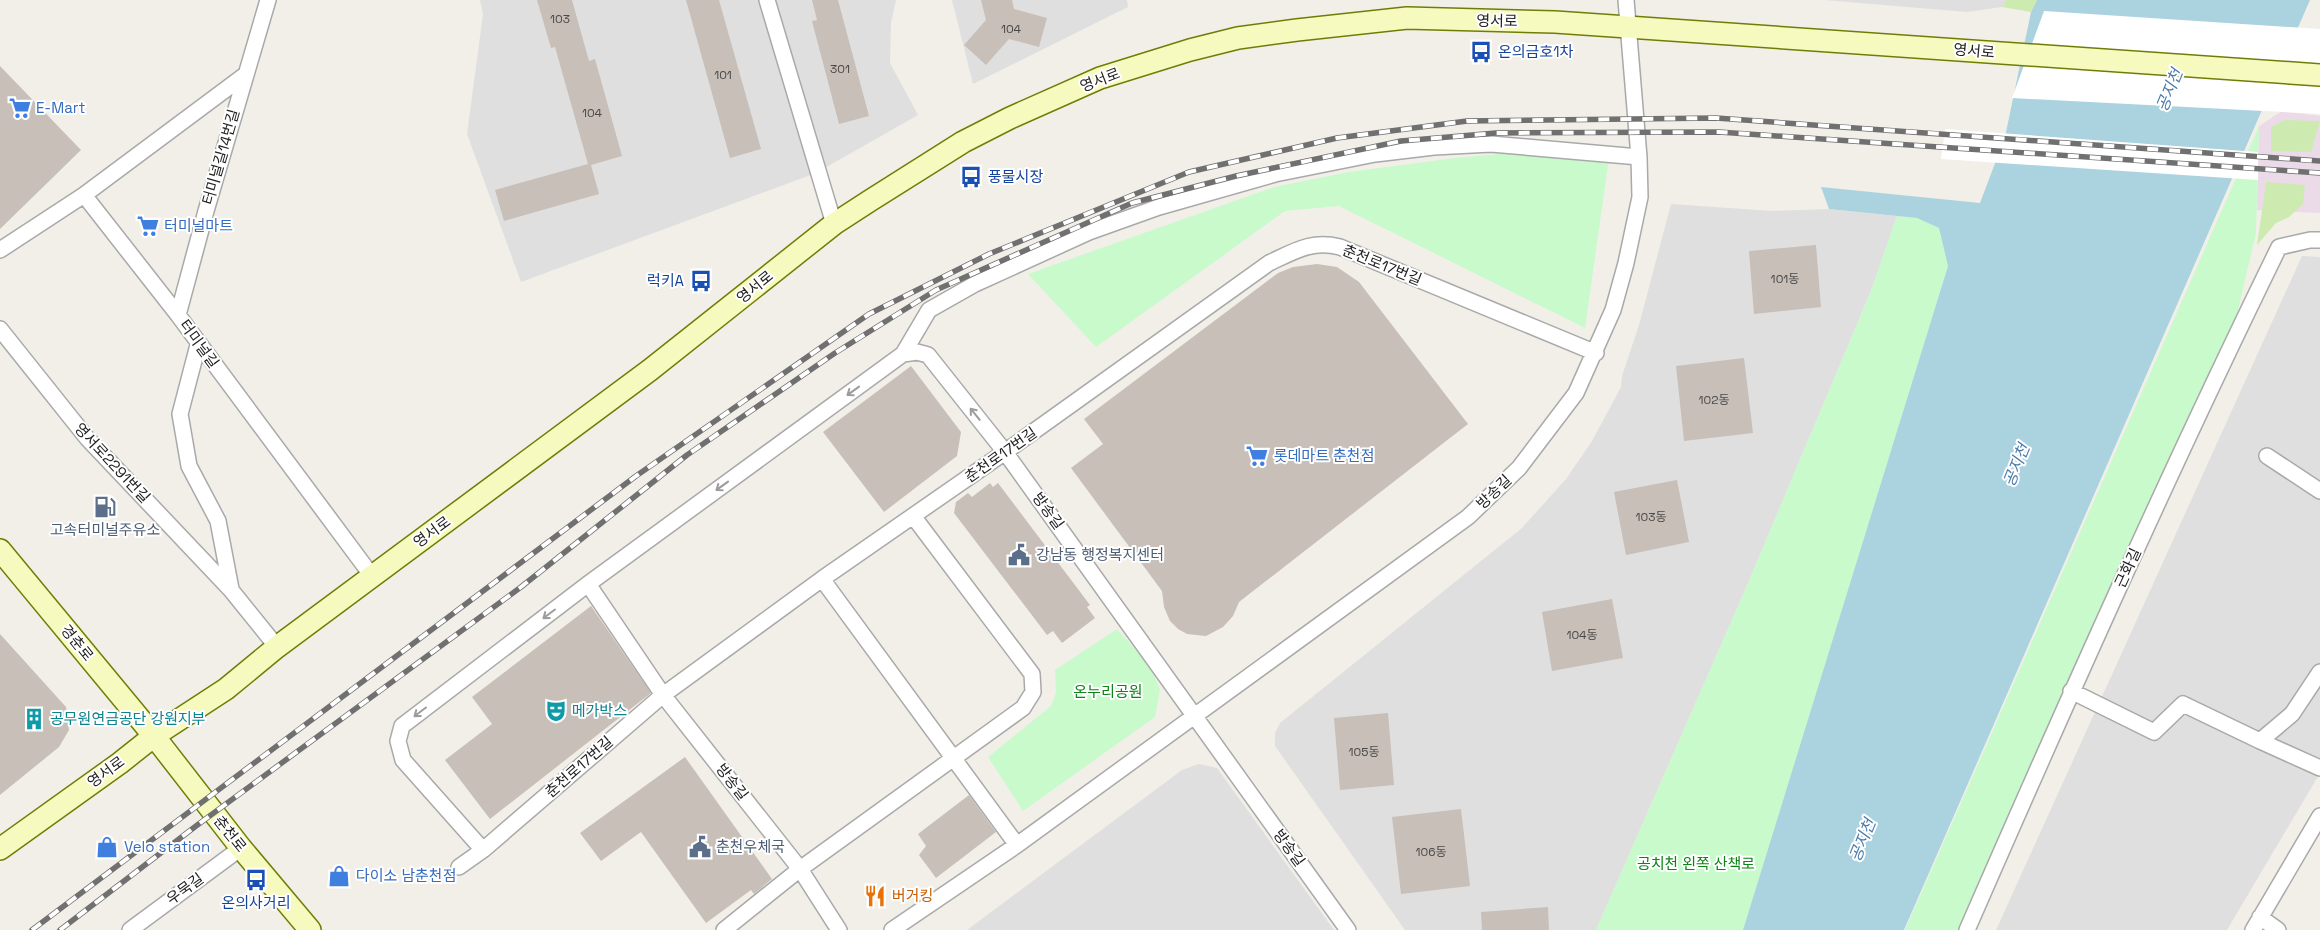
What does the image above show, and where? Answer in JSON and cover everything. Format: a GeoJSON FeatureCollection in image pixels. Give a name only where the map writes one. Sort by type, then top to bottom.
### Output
{"type":"FeatureCollection","features":[{"type":"Feature","properties":{"kind":"street","name":"터미널길14번길"},"geometry":{"type":"LineString","coordinates":[[178,315],[245,75],[268,0]]}},
{"type":"Feature","properties":{"kind":"street"},"geometry":{"type":"LineString","coordinates":[[767,0],[834,224]]}},
{"type":"Feature","properties":{"kind":"street"},"geometry":{"type":"LineString","coordinates":[[483,850],[403,760],[398,741],[402,726],[588,584],[904,354],[929,310],[975,284],[1089,232],[1159,207],[1275,174],[1375,154],[1444,146],[1491,144],[1639,157],[1626,0]]}},
{"type":"Feature","properties":{"kind":"street","name":"영서로"},"geometry":{"type":"LineString","coordinates":[[1,846],[120,763],[154,736],[226,689],[372,576],[650,370],[834,224],[931,162],[1010,118],[1100,78],[1190,50],[1238,38],[1407,18],[1555,22],[2320,76]]}},
{"type":"Feature","properties":{"kind":"street"},"geometry":{"type":"LineString","coordinates":[[0,250],[84,194],[245,75]]}},
{"type":"Feature","properties":{"kind":"street","name":"방송길"},"geometry":{"type":"LineString","coordinates":[[892,930],[1017,845],[1468,517],[1519,468],[1576,394],[1596,353],[1613,310],[1626,263],[1640,197],[1639,157]]}},
{"type":"Feature","properties":{"kind":"street","name":"터미널길"},"geometry":{"type":"LineString","coordinates":[[84,194],[178,315],[198,345],[372,576]]}},
{"type":"Feature","properties":{"kind":"street","name":"근화길"},"geometry":{"type":"LineString","coordinates":[[1967,930],[2071,691],[2279,247],[2310,240],[2320,240]]}},
{"type":"Feature","properties":{"kind":"street","name":"춘천로17번길"},"geometry":{"type":"LineString","coordinates":[[459,867],[483,850],[663,695],[822,579],[1005,452],[1269,263],[1309,245],[1327,245],[1353,252],[1596,353]]}},
{"type":"Feature","properties":{"kind":"street","name":"영서로2291번길"},"geometry":{"type":"LineString","coordinates":[[0,329],[87,438],[231,590],[278,647]]}},
{"type":"Feature","properties":{"kind":"street","name":"영서로2291번길"},"geometry":{"type":"LineString","coordinates":[[198,345],[180,414],[189,466],[218,521],[231,590]]}},
{"type":"Feature","properties":{"kind":"street"},"geometry":{"type":"LineString","coordinates":[[904,354],[917,352],[928,355],[1005,452]]}},
{"type":"Feature","properties":{"kind":"street","name":"방송길"},"geometry":{"type":"LineString","coordinates":[[1005,452],[1348,930]]}},
{"type":"Feature","properties":{"kind":"street"},"geometry":{"type":"LineString","coordinates":[[2266,456],[2320,491]]}},
{"type":"Feature","properties":{"kind":"street"},"geometry":{"type":"LineString","coordinates":[[724,930],[800,869],[1023,708],[1033,692],[1032,674],[913,516]]}},
{"type":"Feature","properties":{"kind":"street","name":"경춘로"},"geometry":{"type":"LineString","coordinates":[[0,550],[154,736]]}},
{"type":"Feature","properties":{"kind":"street"},"geometry":{"type":"LineString","coordinates":[[822,579],[952,759],[1017,845]]}},
{"type":"Feature","properties":{"kind":"street","name":"방송길"},"geometry":{"type":"LineString","coordinates":[[588,584],[663,695],[800,869],[839,930]]}},
{"type":"Feature","properties":{"kind":"street"},"geometry":{"type":"LineString","coordinates":[[2260,741],[2292,714],[2320,672]]}},
{"type":"Feature","properties":{"kind":"street"},"geometry":{"type":"LineString","coordinates":[[2071,691],[2154,732],[2184,704],[2320,768]]}},
{"type":"Feature","properties":{"kind":"street","name":"춘천로"},"geometry":{"type":"LineString","coordinates":[[154,736],[241,848],[310,930]]}},
{"type":"Feature","properties":{"kind":"street"},"geometry":{"type":"LineString","coordinates":[[2278,930],[2256,924],[2320,816]]}},
{"type":"Feature","properties":{"kind":"street","name":"우묵길"},"geometry":{"type":"LineString","coordinates":[[130,930],[241,848]]}},
{"type":"Feature","properties":{"kind":"shaded area"},"geometry":{"type":"Polygon","coordinates":[[[480,0],[896,0],[891,23],[890,63],[918,115],[816,173],[521,282],[467,134],[483,14],[480,0]]]}},
{"type":"Feature","properties":{"kind":"shaded area"},"geometry":{"type":"Polygon","coordinates":[[[952,0],[1127,0],[1128,7],[973,84],[952,0]]]}},
{"type":"Feature","properties":{"kind":"shaded area"},"geometry":{"type":"Polygon","coordinates":[[[1824,0],[2006,0],[2002,7],[1967,12],[1824,0]]]}},
{"type":"Feature","properties":{"kind":"shaded area"},"geometry":{"type":"Polygon","coordinates":[[[2282,111],[2320,116],[2320,213],[2257,210],[2259,126],[2282,111]]]}},
{"type":"Feature","properties":{"kind":"shaded area"},"geometry":{"type":"Polygon","coordinates":[[[1671,204],[1773,211],[1829,209],[1897,216],[1871,291],[1743,595],[1596,930],[1405,930],[1275,746],[1275,733],[1280,723],[1522,528],[1566,479],[1592,441],[1621,387],[1622,376],[1639,325],[1671,204]]]}},
{"type":"Feature","properties":{"kind":"shaded area"},"geometry":{"type":"Polygon","coordinates":[[[2302,256],[2320,257],[2320,773],[2227,930],[1996,930],[2302,256]]]}},
{"type":"Feature","properties":{"kind":"shaded area"},"geometry":{"type":"Polygon","coordinates":[[[1199,764],[1217,768],[1334,930],[967,930],[1182,770],[1199,764]]]}},
{"type":"Feature","properties":{"kind":"green space"},"geometry":{"type":"Polygon","coordinates":[[[2006,0],[2037,0],[2031,12],[2002,7],[2006,0]]]}},
{"type":"Feature","properties":{"kind":"green space"},"geometry":{"type":"Polygon","coordinates":[[[2285,120],[2320,121],[2311,152],[2271,151],[2271,127],[2285,120]]]}},
{"type":"Feature","properties":{"kind":"green space"},"geometry":{"type":"Polygon","coordinates":[[[2259,126],[2256,233],[2228,353],[1960,930],[1905,930],[2259,126]]]}},
{"type":"Feature","properties":{"kind":"green space"},"geometry":{"type":"Polygon","coordinates":[[[1545,150],[1609,158],[1585,328],[1339,206],[1285,211],[1096,347],[1028,274],[1274,187],[1349,172],[1455,158],[1545,150]]]}},
{"type":"Feature","properties":{"kind":"green space"},"geometry":{"type":"Polygon","coordinates":[[[2266,182],[2305,185],[2303,204],[2289,217],[2276,223],[2257,245],[2266,182]]]}},
{"type":"Feature","properties":{"kind":"green space","name":"공치천 왼쪽 산책로"},"geometry":{"type":"Polygon","coordinates":[[[1897,216],[1917,218],[1939,228],[1948,266],[1743,930],[1596,930],[1743,595],[1871,291],[1897,216]]]}},
{"type":"Feature","properties":{"kind":"green space","name":"온누리공원"},"geometry":{"type":"Polygon","coordinates":[[[1117,629],[1151,667],[1160,690],[1155,717],[1023,811],[988,757],[1051,706],[1056,693],[1055,670],[1117,629]]]}},
{"type":"Feature","properties":{"kind":"water","name":"공지천"},"geometry":{"type":"Polygon","coordinates":[[[2037,0],[2310,0],[1904,930],[1743,930],[1948,266],[1939,228],[1917,218],[1829,209],[1821,187],[1980,203],[2005,137],[2031,12],[2037,0]]]}},
{"type":"Feature","properties":{"kind":"pier"},"geometry":{"type":"Polygon","coordinates":[[[2044,11],[2320,29],[2320,114],[2012,98],[2044,11]]]}},
{"type":"Feature","properties":{"kind":"pier"},"geometry":{"type":"Polygon","coordinates":[[[1945,129],[2258,152],[2258,180],[1941,159],[1945,129]]]}},
{"type":"Feature","properties":{"kind":"building"},"geometry":{"type":"Polygon","coordinates":[[[537,0],[572,0],[589,61],[595,59],[622,156],[591,165],[599,194],[504,221],[495,190],[588,164],[555,47],[551,48],[537,0]]]}},
{"type":"Feature","properties":{"kind":"building"},"geometry":{"type":"Polygon","coordinates":[[[686,0],[719,0],[761,149],[730,158],[686,0]]]}},
{"type":"Feature","properties":{"kind":"building"},"geometry":{"type":"Polygon","coordinates":[[[812,0],[838,0],[869,116],[839,124],[812,21],[817,20],[812,0]]]}},
{"type":"Feature","properties":{"kind":"building"},"geometry":{"type":"Polygon","coordinates":[[[981,0],[1012,0],[1014,9],[1047,18],[1039,47],[1009,39],[986,65],[964,45],[986,20],[981,0]]]}},
{"type":"Feature","properties":{"kind":"building","name":"E-Mart"},"geometry":{"type":"Polygon","coordinates":[[[0,66],[81,150],[0,229],[0,66]]]}},
{"type":"Feature","properties":{"kind":"building"},"geometry":{"type":"Polygon","coordinates":[[[1816,245],[1821,307],[1754,314],[1749,251],[1816,245]]]}},
{"type":"Feature","properties":{"kind":"building","name":"롯데마트 춘천점"},"geometry":{"type":"Polygon","coordinates":[[[1317,264],[1337,267],[1359,282],[1468,424],[1239,602],[1233,616],[1223,627],[1206,636],[1187,634],[1170,621],[1164,607],[1162,591],[1071,468],[1103,444],[1084,419],[1278,273],[1293,267],[1317,264]]]}},
{"type":"Feature","properties":{"kind":"building"},"geometry":{"type":"Polygon","coordinates":[[[1744,358],[1753,433],[1684,441],[1676,366],[1744,358]]]}},
{"type":"Feature","properties":{"kind":"building"},"geometry":{"type":"Polygon","coordinates":[[[911,366],[961,432],[957,456],[884,512],[823,432],[911,366]]]}},
{"type":"Feature","properties":{"kind":"building"},"geometry":{"type":"Polygon","coordinates":[[[1677,480],[1689,542],[1626,555],[1614,492],[1677,480]]]}},
{"type":"Feature","properties":{"kind":"building","name":"강남동 행정복지센터"},"geometry":{"type":"Polygon","coordinates":[[[990,483],[993,487],[998,483],[1090,605],[1087,607],[1095,618],[1062,643],[1053,631],[1047,635],[954,513],[956,502],[968,493],[972,497],[990,483]]]}},
{"type":"Feature","properties":{"kind":"building"},"geometry":{"type":"Polygon","coordinates":[[[1612,599],[1623,658],[1552,671],[1542,612],[1612,599]]]}},
{"type":"Feature","properties":{"kind":"building","name":"메가박스"},"geometry":{"type":"Polygon","coordinates":[[[591,606],[651,693],[490,819],[445,760],[492,724],[472,697],[591,606]]]}},
{"type":"Feature","properties":{"kind":"building","name":"공무원연금공단 강원지부"},"geometry":{"type":"Polygon","coordinates":[[[0,634],[66,707],[69,730],[59,747],[0,795],[0,634]]]}},
{"type":"Feature","properties":{"kind":"building"},"geometry":{"type":"Polygon","coordinates":[[[1388,713],[1394,785],[1340,790],[1334,718],[1388,713]]]}},
{"type":"Feature","properties":{"kind":"building","name":"춘천우체국"},"geometry":{"type":"Polygon","coordinates":[[[685,757],[772,879],[754,894],[751,890],[706,923],[641,832],[601,861],[580,833],[685,757]]]}},
{"type":"Feature","properties":{"kind":"building"},"geometry":{"type":"Polygon","coordinates":[[[969,795],[996,832],[936,878],[919,855],[926,846],[918,834],[969,795]]]}},
{"type":"Feature","properties":{"kind":"building"},"geometry":{"type":"Polygon","coordinates":[[[1461,809],[1470,886],[1401,894],[1392,817],[1461,809]]]}},
{"type":"Feature","properties":{"kind":"building"},"geometry":{"type":"Polygon","coordinates":[[[1548,907],[1549,930],[1482,930],[1481,912],[1548,907]]]}},
{"type":"Feature","properties":{"kind":"railway"},"geometry":{"type":"LineString","coordinates":[[32,930],[636,476],[869,314],[989,254],[1189,172],[1337,138],[1467,121],[1716,118],[2320,161]]}},
{"type":"Feature","properties":{"kind":"railway"},"geometry":{"type":"LineString","coordinates":[[60,930],[196,826],[521,587],[687,455],[835,353],[936,290],[1132,203],[1236,176],[1401,141],[1496,133],[1719,132],[2320,173]]}},
{"type":"Feature","properties":{"kind":"place","name":"온의금호1차"},"geometry":{"type":"Point","coordinates":[1481,52]}},
{"type":"Feature","properties":{"kind":"place","name":"E-Mart"},"geometry":{"type":"Point","coordinates":[20,108]}},
{"type":"Feature","properties":{"kind":"place","name":"풍물시장"},"geometry":{"type":"Point","coordinates":[971,177]}},
{"type":"Feature","properties":{"kind":"place","name":"터미널마트"},"geometry":{"type":"Point","coordinates":[148,226]}},
{"type":"Feature","properties":{"kind":"place","name":"럭키A"},"geometry":{"type":"Point","coordinates":[701,281]}},
{"type":"Feature","properties":{"kind":"place","name":"롯데마트 춘천점"},"geometry":{"type":"Point","coordinates":[1257,456]}},
{"type":"Feature","properties":{"kind":"place","name":"고속터미널주유소"},"geometry":{"type":"Point","coordinates":[105,507]}},
{"type":"Feature","properties":{"kind":"place","name":"강남동 행정복지센터"},"geometry":{"type":"Point","coordinates":[1019,555]}},
{"type":"Feature","properties":{"kind":"place","name":"메가박스"},"geometry":{"type":"Point","coordinates":[556,711]}},
{"type":"Feature","properties":{"kind":"place","name":"공무원연금공단 강원지부"},"geometry":{"type":"Point","coordinates":[34,719]}},
{"type":"Feature","properties":{"kind":"place","name":"Velo station"},"geometry":{"type":"Point","coordinates":[107,847]}},
{"type":"Feature","properties":{"kind":"place","name":"춘천우체국"},"geometry":{"type":"Point","coordinates":[700,847]}},
{"type":"Feature","properties":{"kind":"place","name":"다이소 남춘천점"},"geometry":{"type":"Point","coordinates":[339,876]}},
{"type":"Feature","properties":{"kind":"place","name":"온의사거리"},"geometry":{"type":"Point","coordinates":[256,880]}},
{"type":"Feature","properties":{"kind":"place","name":"버거킹"},"geometry":{"type":"Point","coordinates":[875,896]}}]}
